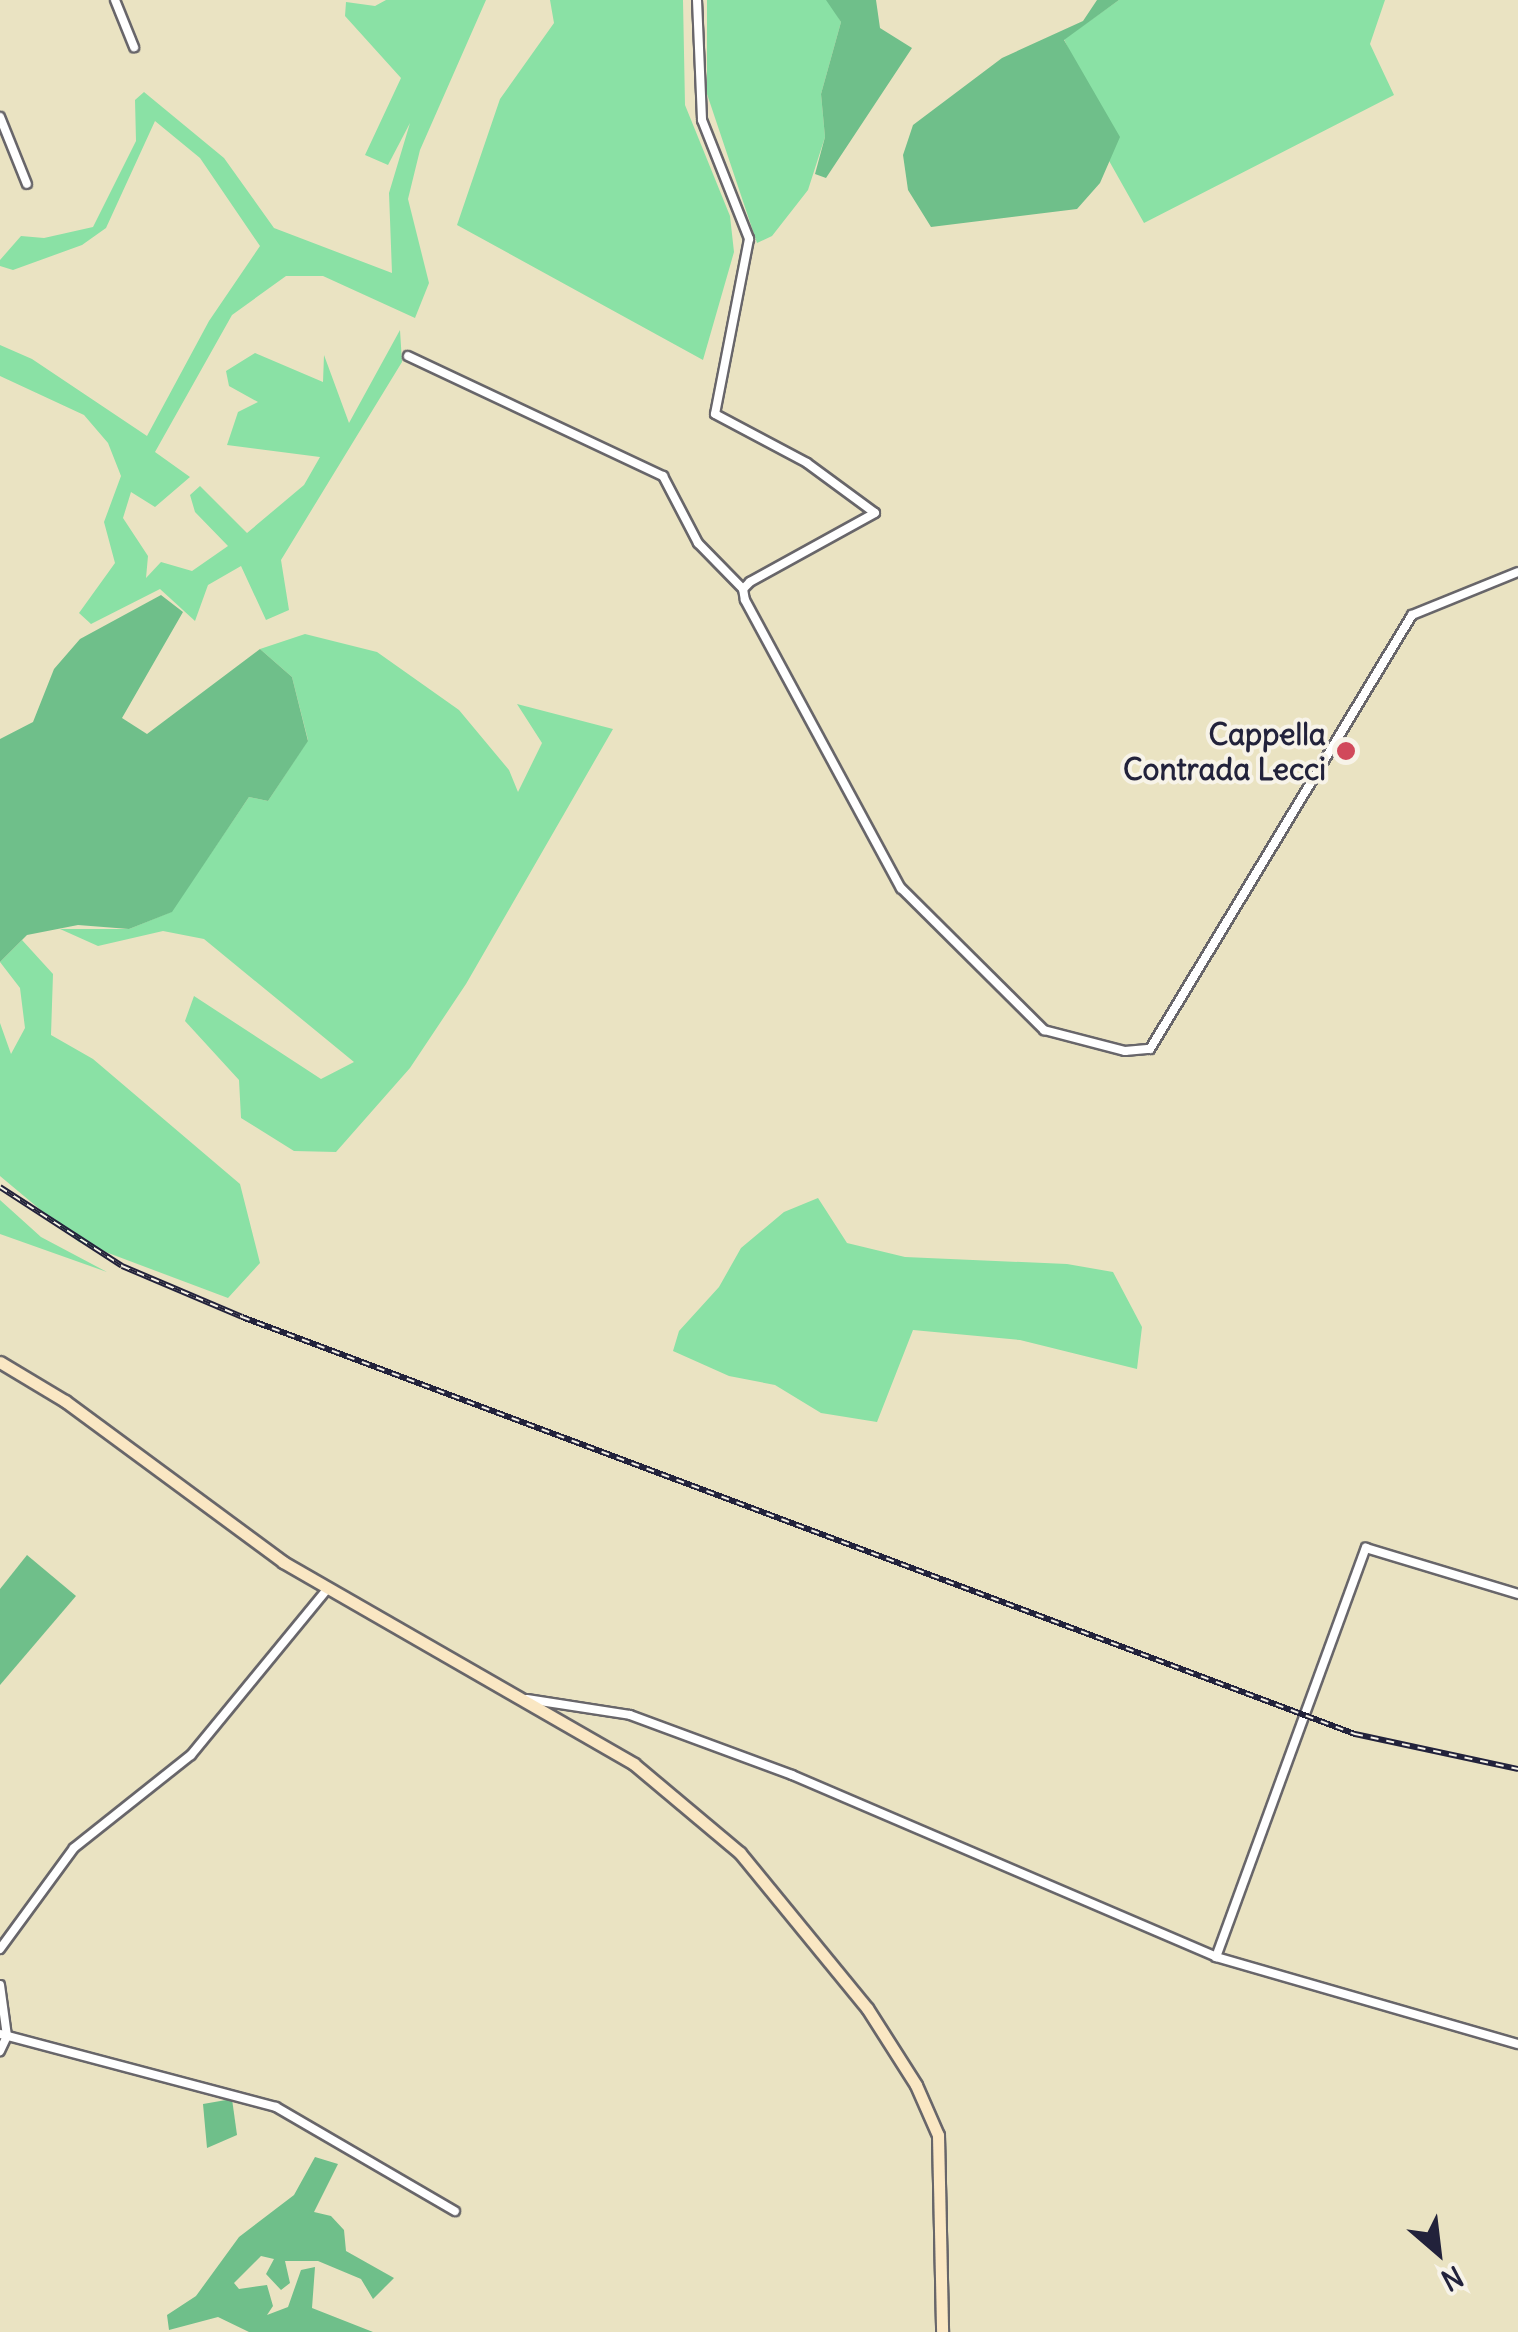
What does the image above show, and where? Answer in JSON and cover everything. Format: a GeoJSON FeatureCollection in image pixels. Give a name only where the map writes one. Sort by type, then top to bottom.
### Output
{"type":"FeatureCollection","features":[{"type":"Feature","properties":{"kind":"main road"},"geometry":{"type":"LineString","coordinates":[[0,1362],[328,1588],[527,1699],[690,1805],[740,1853],[867,2008],[916,2086],[938,2135],[942,2332]]}},
{"type":"Feature","properties":{"kind":"street"},"geometry":{"type":"LineString","coordinates":[[116,0],[134,47]]}},
{"type":"Feature","properties":{"kind":"street"},"geometry":{"type":"LineString","coordinates":[[697,0],[702,120],[749,239],[715,414],[808,463],[875,514],[742,590]]}},
{"type":"Feature","properties":{"kind":"street"},"geometry":{"type":"LineString","coordinates":[[0,117],[28,184]]}},
{"type":"Feature","properties":{"kind":"street"},"geometry":{"type":"LineString","coordinates":[[408,356],[663,476],[698,543],[742,590],[901,888],[1044,1030],[1143,1054],[1412,615],[1426,604],[1518,572]]}},
{"type":"Feature","properties":{"kind":"street"},"geometry":{"type":"LineString","coordinates":[[1216,1957],[1366,1548],[1518,1594]]}},
{"type":"Feature","properties":{"kind":"street"},"geometry":{"type":"LineString","coordinates":[[0,1949],[51,1873],[191,1755],[328,1588]]}},
{"type":"Feature","properties":{"kind":"street"},"geometry":{"type":"LineString","coordinates":[[527,1699],[630,1714],[792,1774],[1216,1957],[1518,2044]]}},
{"type":"Feature","properties":{"kind":"street"},"geometry":{"type":"LineString","coordinates":[[0,1985],[0,2051]]}},
{"type":"Feature","properties":{"kind":"street"},"geometry":{"type":"LineString","coordinates":[[3,2035],[276,2107],[455,2211]]}},
{"type":"Feature","properties":{"kind":"green space"},"geometry":{"type":"Polygon","coordinates":[[[386,0],[486,0],[420,150],[408,199],[429,283],[415,318],[323,276],[286,276],[232,315],[155,452],[190,477],[155,507],[131,492],[123,518],[148,556],[146,578],[161,562],[192,571],[228,546],[195,512],[190,495],[200,486],[247,533],[304,485],[320,457],[227,445],[238,412],[258,402],[229,386],[226,371],[255,353],[323,382],[324,355],[349,423],[400,330],[402,362],[281,560],[289,610],[266,620],[241,566],[208,585],[195,621],[160,589],[91,624],[79,613],[115,563],[104,522],[121,476],[108,443],[84,415],[0,376],[0,345],[32,359],[147,436],[209,321],[260,246],[200,158],[155,121],[106,228],[82,245],[13,270],[0,266],[0,260],[21,236],[44,238],[93,227],[136,141],[135,100],[144,92],[224,158],[274,228],[392,273],[389,193],[410,123],[388,165],[365,155],[401,78],[345,16],[346,2],[375,6],[386,0]]]}},
{"type":"Feature","properties":{"kind":"green space"},"geometry":{"type":"Polygon","coordinates":[[[550,0],[683,0],[685,105],[730,216],[734,252],[703,360],[457,225],[500,99],[554,23],[550,0]]]}},
{"type":"Feature","properties":{"kind":"green space"},"geometry":{"type":"Polygon","coordinates":[[[707,0],[828,0],[841,22],[821,94],[825,137],[808,190],[772,236],[757,243],[707,94],[707,0]]]}},
{"type":"Feature","properties":{"kind":"green space"},"geometry":{"type":"Polygon","coordinates":[[[826,0],[876,0],[880,28],[912,48],[826,178],[815,174],[825,137],[821,94],[841,22],[826,0]]]}},
{"type":"Feature","properties":{"kind":"green space"},"geometry":{"type":"Polygon","coordinates":[[[1097,0],[1119,0],[1064,40],[1120,137],[1100,183],[1077,209],[931,227],[908,190],[903,155],[913,125],[1002,58],[1083,21],[1097,0]]]}},
{"type":"Feature","properties":{"kind":"green space"},"geometry":{"type":"Polygon","coordinates":[[[1119,0],[1385,0],[1370,44],[1394,95],[1144,223],[1108,159],[1112,148],[1064,39],[1119,0]]]}},
{"type":"Feature","properties":{"kind":"green space"},"geometry":{"type":"Polygon","coordinates":[[[161,595],[183,612],[122,718],[147,734],[260,649],[292,677],[308,741],[268,801],[249,797],[172,912],[129,929],[78,925],[27,935],[0,962],[0,739],[33,722],[54,669],[80,639],[161,595]]]}},
{"type":"Feature","properties":{"kind":"green space"},"geometry":{"type":"Polygon","coordinates":[[[305,634],[377,652],[459,710],[509,770],[518,792],[542,743],[517,704],[613,729],[466,984],[410,1068],[336,1152],[294,1151],[241,1118],[239,1080],[185,1021],[194,996],[321,1079],[354,1062],[204,939],[163,931],[98,946],[60,929],[129,929],[171,912],[249,797],[268,801],[308,740],[292,677],[260,649],[305,634]]]}},
{"type":"Feature","properties":{"kind":"green space"},"geometry":{"type":"Polygon","coordinates":[[[22,940],[53,974],[51,1035],[93,1059],[240,1184],[260,1263],[228,1298],[79,1242],[0,1176],[0,1023],[11,1054],[25,1028],[20,988],[0,962],[22,940]]]}},
{"type":"Feature","properties":{"kind":"green space"},"geometry":{"type":"Polygon","coordinates":[[[818,1198],[847,1243],[905,1257],[1067,1264],[1113,1272],[1142,1327],[1137,1369],[1020,1340],[913,1330],[877,1422],[821,1413],[775,1385],[729,1376],[673,1351],[679,1331],[719,1287],[741,1248],[784,1212],[818,1198]]]}},
{"type":"Feature","properties":{"kind":"green space"},"geometry":{"type":"Polygon","coordinates":[[[0,1200],[41,1237],[107,1272],[0,1234],[0,1200]]]}},
{"type":"Feature","properties":{"kind":"green space"},"geometry":{"type":"Polygon","coordinates":[[[27,1555],[76,1596],[0,1685],[0,1589],[27,1555]]]}},
{"type":"Feature","properties":{"kind":"green space"},"geometry":{"type":"Polygon","coordinates":[[[232,2099],[237,2135],[207,2148],[203,2104],[232,2099]]]}},
{"type":"Feature","properties":{"kind":"green space"},"geometry":{"type":"Polygon","coordinates":[[[315,2157],[338,2164],[314,2212],[331,2216],[344,2230],[346,2251],[394,2278],[373,2299],[361,2279],[318,2261],[285,2261],[290,2283],[281,2290],[266,2274],[274,2259],[261,2256],[234,2283],[239,2289],[267,2285],[273,2306],[267,2315],[288,2307],[301,2270],[315,2267],[312,2308],[373,2332],[249,2332],[218,2317],[169,2330],[167,2315],[196,2296],[239,2237],[294,2195],[315,2157]]]}},
{"type":"Feature","properties":{"kind":"railway"},"geometry":{"type":"LineString","coordinates":[[0,1187],[122,1266],[242,1317],[1355,1734],[1518,1769]]}},
{"type":"Feature","properties":{"kind":"place","name":"Cappella Contrada Lecci"},"geometry":{"type":"Point","coordinates":[1346,751]}}]}
